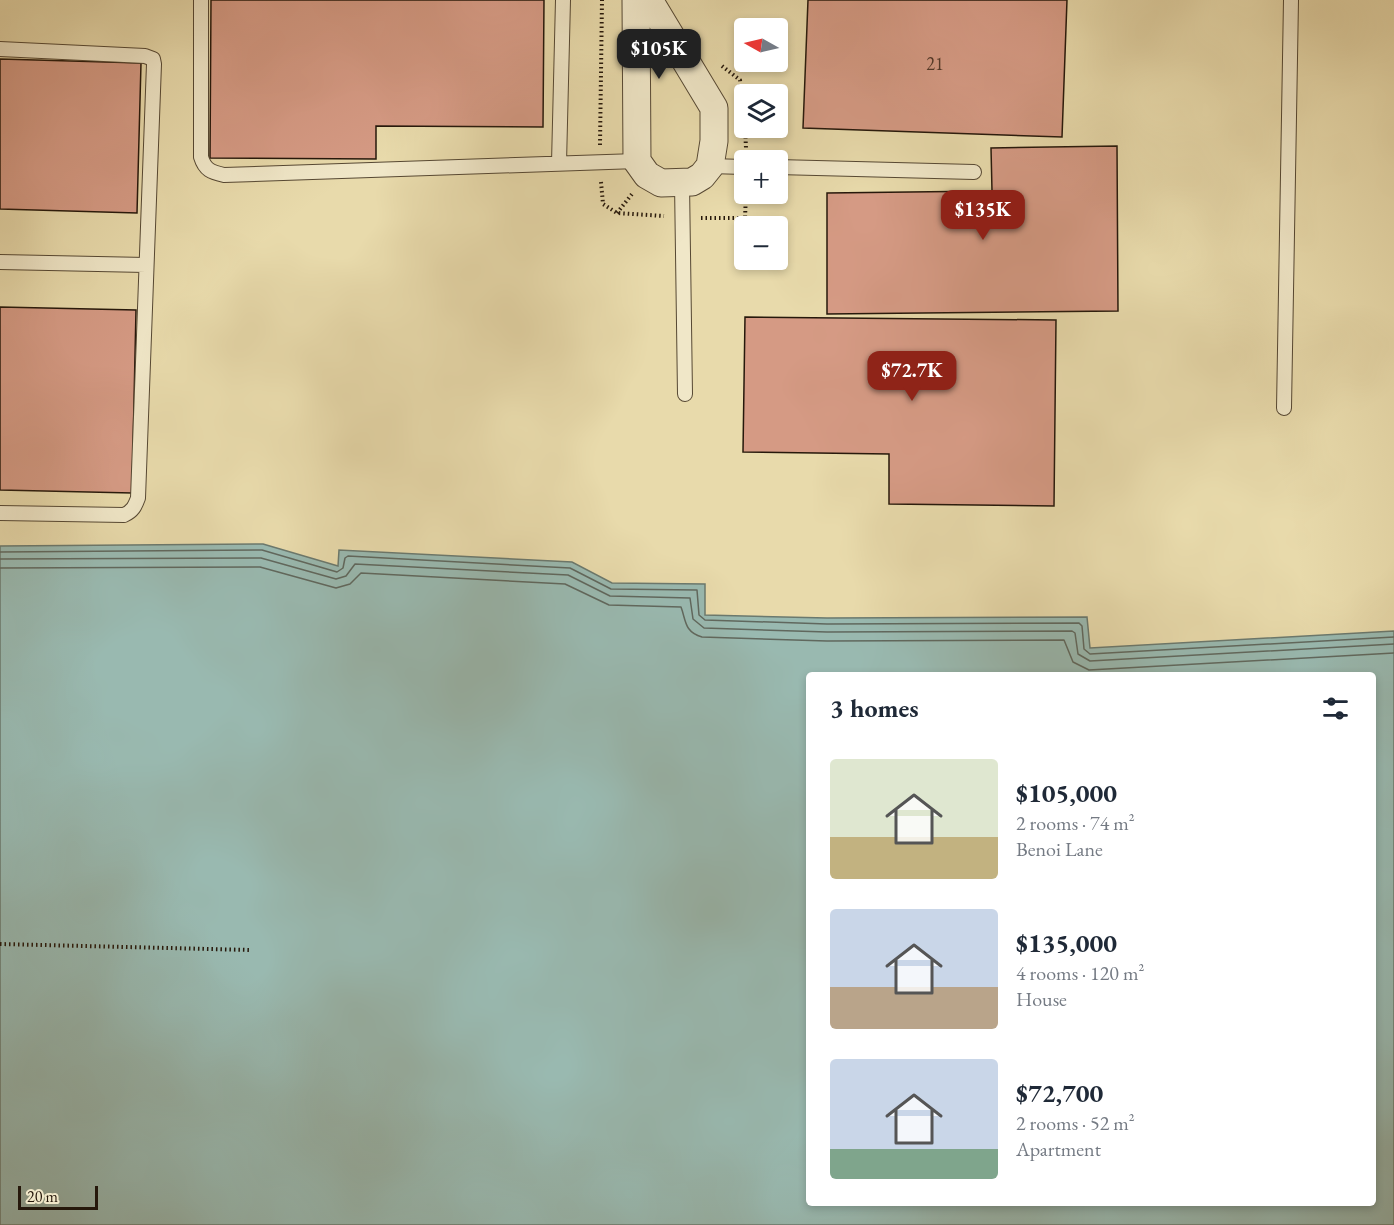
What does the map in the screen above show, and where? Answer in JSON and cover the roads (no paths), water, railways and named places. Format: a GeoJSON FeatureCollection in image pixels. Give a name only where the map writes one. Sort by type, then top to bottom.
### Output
{"type":"FeatureCollection","features":[{"type":"Feature","properties":{"kind":"street"},"geometry":{"type":"LineString","coordinates":[[636,0],[637,161],[648,175],[661,183],[692,182],[702,176],[710,165],[714,141],[714,108],[649,0]]}},
{"type":"Feature","properties":{"kind":"lane"},"geometry":{"type":"LineString","coordinates":[[201,0],[201,157],[204,166],[211,172],[224,175],[637,161]]}},
{"type":"Feature","properties":{"kind":"lane"},"geometry":{"type":"LineString","coordinates":[[560,163],[563,0]]}},
{"type":"Feature","properties":{"kind":"lane"},"geometry":{"type":"LineString","coordinates":[[1284,408],[1291,0]]}},
{"type":"Feature","properties":{"kind":"lane"},"geometry":{"type":"LineString","coordinates":[[0,49],[145,56],[153,59],[136,506],[124,515],[0,513]]}},
{"type":"Feature","properties":{"kind":"lane"},"geometry":{"type":"LineString","coordinates":[[710,165],[734,166]]}},
{"type":"Feature","properties":{"kind":"lane"},"geometry":{"type":"LineString","coordinates":[[788,167],[974,172]]}},
{"type":"Feature","properties":{"kind":"lane"},"geometry":{"type":"LineString","coordinates":[[682,183],[685,394]]}},
{"type":"Feature","properties":{"kind":"lane"},"geometry":{"type":"LineString","coordinates":[[0,262],[146,266]]}},
{"type":"Feature","properties":{"kind":"water"},"geometry":{"type":"Polygon","coordinates":[[[263,544],[338,566],[339,550],[572,562],[612,583],[705,584],[705,615],[827,618],[1087,617],[1090,648],[1394,631],[1394,1225],[0,1225],[0,546],[263,544]]]}}]}
